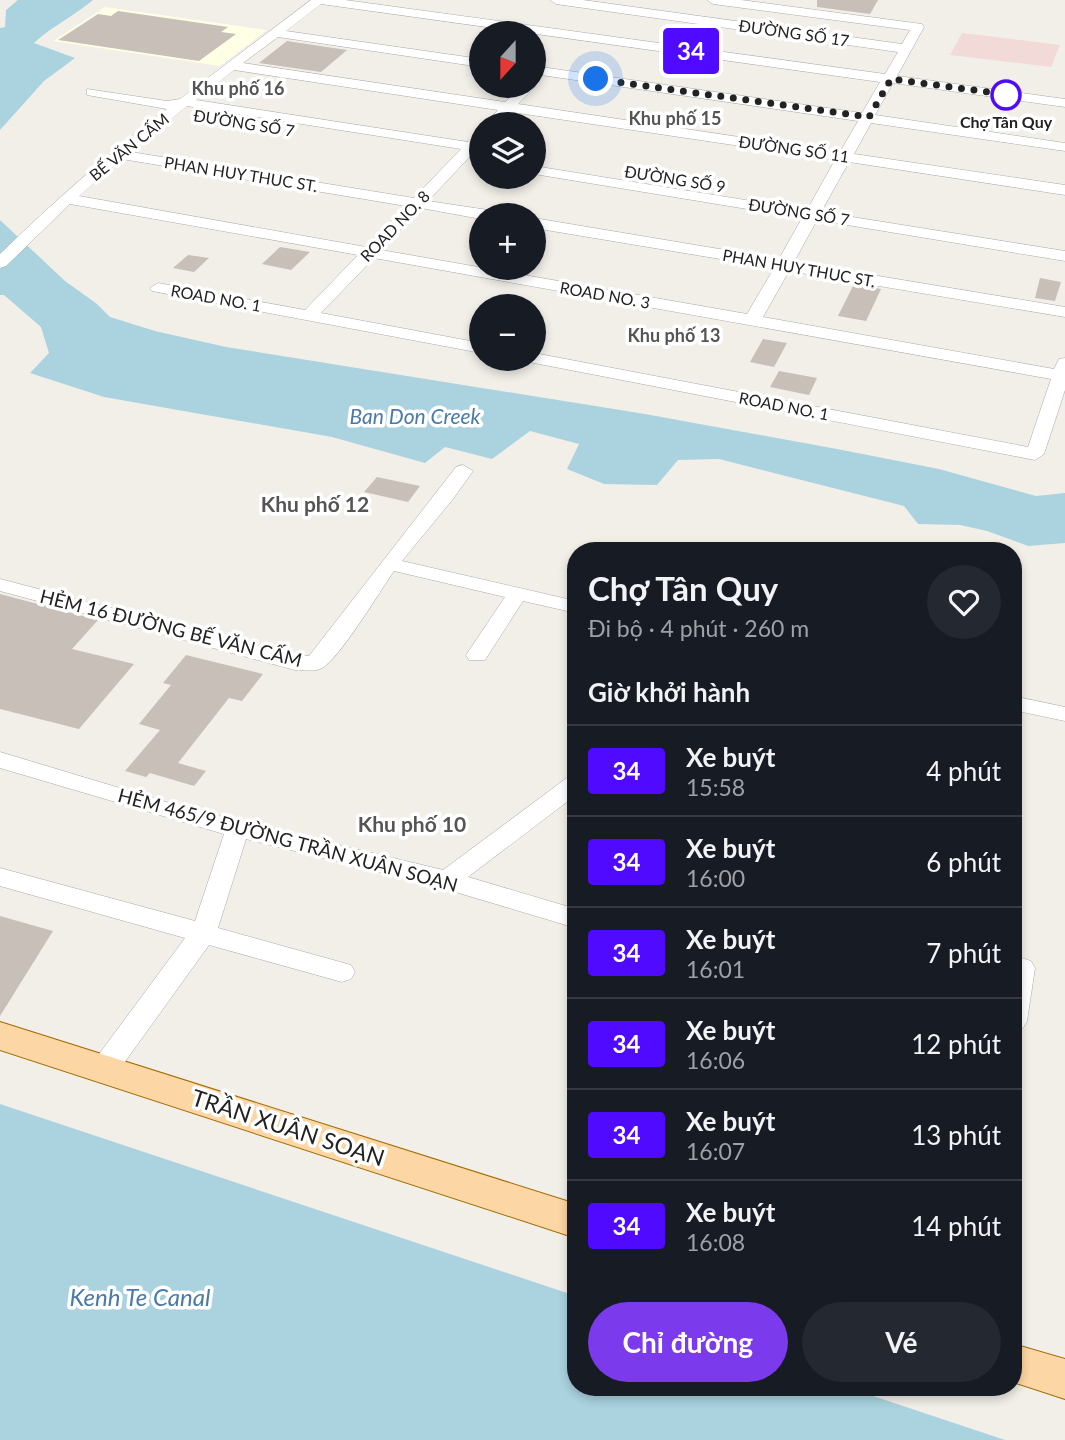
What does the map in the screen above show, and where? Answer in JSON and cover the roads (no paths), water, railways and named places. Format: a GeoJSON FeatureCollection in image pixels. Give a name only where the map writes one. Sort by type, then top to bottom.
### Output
{"type":"FeatureCollection","features":[{"type":"Feature","properties":{"kind":"main road","name":"TRẦN XUÂN SOẠN"},"geometry":{"type":"LineString","coordinates":[[0,1035],[567,1218]]}},
{"type":"Feature","properties":{"kind":"main road"},"geometry":{"type":"LineString","coordinates":[[1022,1366],[1065,1379]]}},
{"type":"Feature","properties":{"kind":"street"},"geometry":{"type":"LineString","coordinates":[[318,0],[1065,103]]}},
{"type":"Feature","properties":{"kind":"street","name":"BẾ VĂN CẤM"},"geometry":{"type":"LineString","coordinates":[[0,263],[42,220],[118,154],[175,107],[318,0]]}},
{"type":"Feature","properties":{"kind":"street","name":"ĐƯỜNG SỐ 17"},"geometry":{"type":"LineString","coordinates":[[556,0],[607,3],[907,49]]}},
{"type":"Feature","properties":{"kind":"street"},"geometry":{"type":"LineString","coordinates":[[713,0],[919,27],[752,321]]}},
{"type":"Feature","properties":{"kind":"street"},"geometry":{"type":"LineString","coordinates":[[546,65],[607,3]]}},
{"type":"Feature","properties":{"kind":"street"},"geometry":{"type":"LineString","coordinates":[[276,33],[469,61]]}},
{"type":"Feature","properties":{"kind":"street","name":"ĐƯỜNG SỐ 11"},"geometry":{"type":"LineString","coordinates":[[233,66],[1065,190]]}},
{"type":"Feature","properties":{"kind":"street"},"geometry":{"type":"LineString","coordinates":[[546,67],[1065,147]]}},
{"type":"Feature","properties":{"kind":"street"},"geometry":{"type":"LineString","coordinates":[[92,92],[175,107]]}},
{"type":"Feature","properties":{"kind":"street"},"geometry":{"type":"LineString","coordinates":[[503,112],[517,98]]}},
{"type":"Feature","properties":{"kind":"street","name":"ĐƯỜNG SỐ 7"},"geometry":{"type":"LineString","coordinates":[[175,107],[469,146]]}},
{"type":"Feature","properties":{"kind":"street","name":"ROAD NO. 8"},"geometry":{"type":"LineString","coordinates":[[309,316],[469,151]]}},
{"type":"Feature","properties":{"kind":"street","name":"PHAN HUY THUC ST."},"geometry":{"type":"LineString","coordinates":[[118,154],[469,212]]}},
{"type":"Feature","properties":{"kind":"street","name":"ĐƯỜNG SỐ 9"},"geometry":{"type":"LineString","coordinates":[[546,158],[816,208],[1065,241]]}},
{"type":"Feature","properties":{"kind":"street","name":"ĐƯỜNG SỐ 7"},"geometry":{"type":"LineString","coordinates":[[546,172],[816,208],[1065,256]]}},
{"type":"Feature","properties":{"kind":"street","name":"ROAD NO. 3"},"geometry":{"type":"LineString","coordinates":[[67,199],[752,321],[1063,369]]}},
{"type":"Feature","properties":{"kind":"street","name":"PHAN HUY THUC ST."},"geometry":{"type":"LineString","coordinates":[[546,225],[1065,312]]}},
{"type":"Feature","properties":{"kind":"street","name":"ROAD NO. 1"},"geometry":{"type":"LineString","coordinates":[[158,288],[469,346]]}},
{"type":"Feature","properties":{"kind":"street","name":"ROAD NO. 1"},"geometry":{"type":"LineString","coordinates":[[546,360],[1035,454]]}},
{"type":"Feature","properties":{"kind":"street"},"geometry":{"type":"LineString","coordinates":[[1035,454],[1063,369]]}},
{"type":"Feature","properties":{"kind":"street","name":"HẺM 16 ĐƯỜNG BẾ VĂN CẤM"},"geometry":{"type":"LineString","coordinates":[[0,585],[295,663],[315,663],[335,642],[389,564],[454,486],[463,471]]}},
{"type":"Feature","properties":{"kind":"street"},"geometry":{"type":"LineString","coordinates":[[389,564],[567,605]]}},
{"type":"Feature","properties":{"kind":"street"},"geometry":{"type":"LineString","coordinates":[[477,654],[517,594]]}},
{"type":"Feature","properties":{"kind":"street"},"geometry":{"type":"LineString","coordinates":[[1022,705],[1065,714]]}},
{"type":"Feature","properties":{"kind":"street","name":"HẺM 465/9 ĐƯỜNG TRẦN XUÂN SOẠN"},"geometry":{"type":"LineString","coordinates":[[0,760],[184,816],[447,880],[567,916]]}},
{"type":"Feature","properties":{"kind":"street"},"geometry":{"type":"LineString","coordinates":[[447,880],[567,790]]}},
{"type":"Feature","properties":{"kind":"street"},"geometry":{"type":"LineString","coordinates":[[104,1069],[204,932],[237,827]]}},
{"type":"Feature","properties":{"kind":"street"},"geometry":{"type":"LineString","coordinates":[[0,877],[342,972]]}},
{"type":"Feature","properties":{"kind":"water"},"geometry":{"type":"Polygon","coordinates":[[[18,0],[93,0],[34,43],[75,58],[44,81],[0,130],[0,28],[5,27],[6,10],[18,0]]]}},
{"type":"Feature","properties":{"kind":"water","name":"Ban Don Creek"},"geometry":{"type":"Polygon","coordinates":[[[0,220],[65,281],[110,317],[155,331],[226,347],[645,414],[837,449],[939,469],[1036,496],[1065,493],[1065,543],[1028,546],[987,531],[960,525],[918,524],[904,506],[719,459],[678,460],[657,485],[604,484],[567,469],[579,444],[530,431],[492,459],[445,447],[425,463],[332,437],[104,397],[30,373],[49,353],[41,327],[4,295],[0,295],[0,220]]]}},
{"type":"Feature","properties":{"kind":"water","name":"Kenh Te Canal"},"geometry":{"type":"Polygon","coordinates":[[[0,1104],[567,1293],[567,1396],[873,1396],[1005,1440],[0,1440],[0,1104]]]}},
{"type":"Feature","properties":{"kind":"place","name":"Chợ Tân Quy"},"geometry":{"type":"Point","coordinates":[1006,95]}},
{"type":"Feature","properties":{"kind":"district","name":"Khu phố 16"},"geometry":{"type":"Point","coordinates":[238,89]}},
{"type":"Feature","properties":{"kind":"district","name":"Khu phố 15"},"geometry":{"type":"Point","coordinates":[675,119]}},
{"type":"Feature","properties":{"kind":"district","name":"Khu phố 13"},"geometry":{"type":"Point","coordinates":[674,336]}},
{"type":"Feature","properties":{"kind":"district","name":"Khu phố 12"},"geometry":{"type":"Point","coordinates":[315,505]}},
{"type":"Feature","properties":{"kind":"district","name":"Khu phố 10"},"geometry":{"type":"Point","coordinates":[412,825]}}]}
